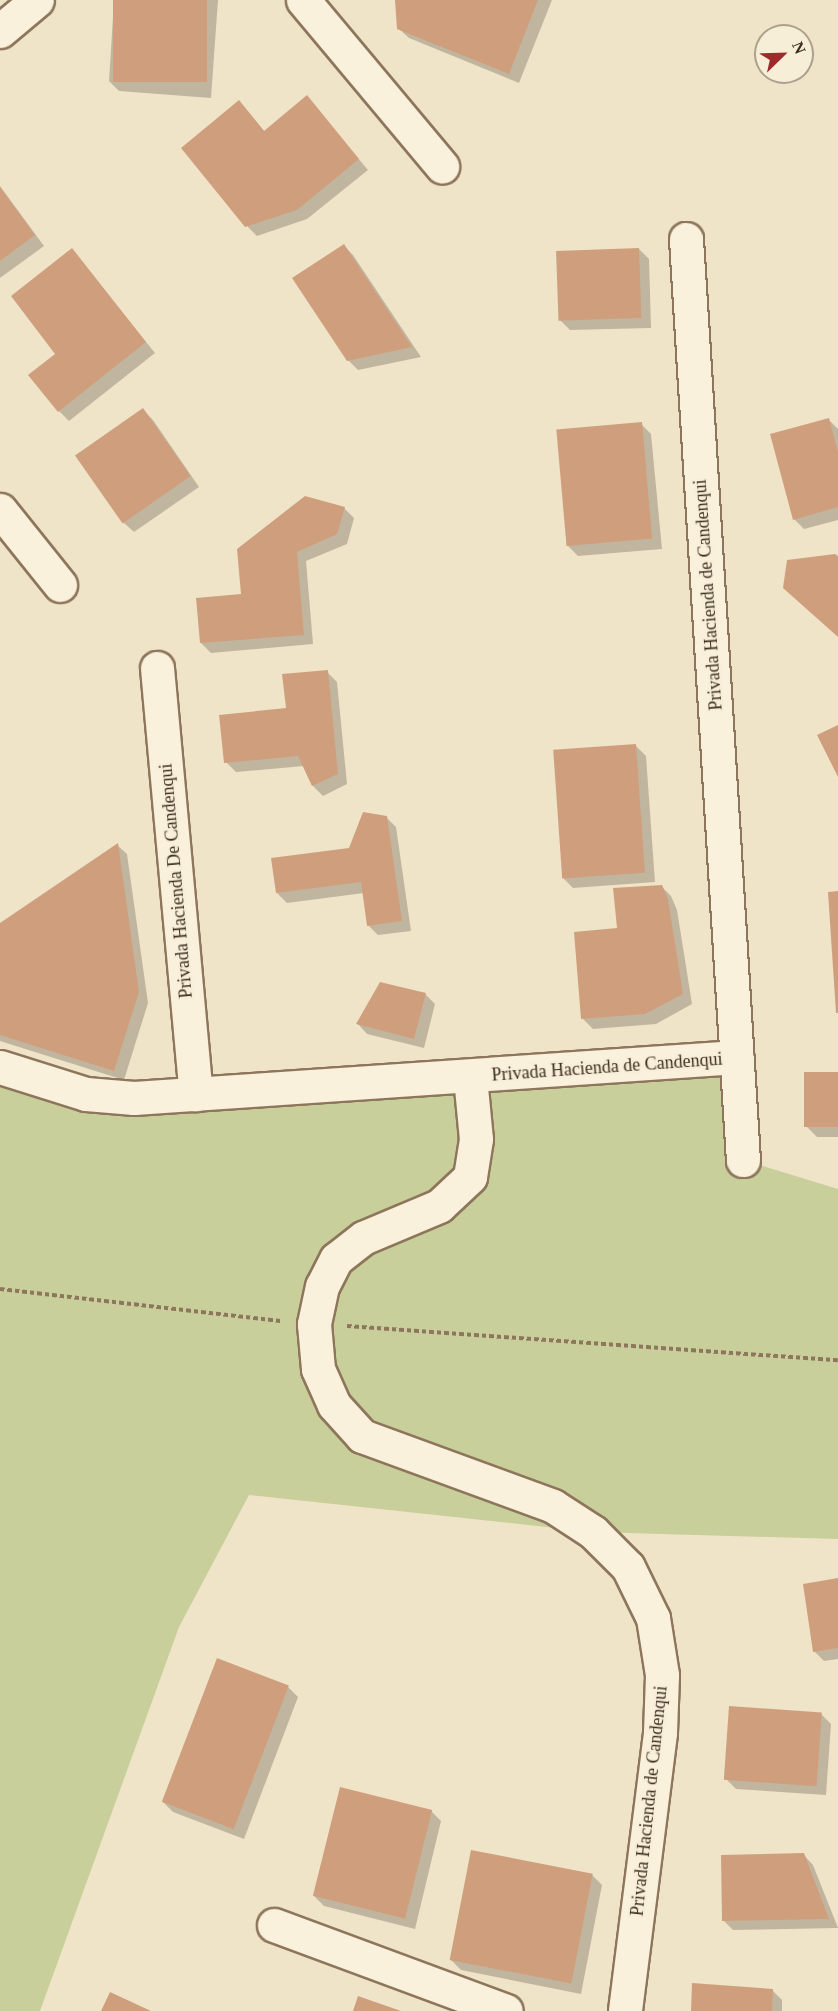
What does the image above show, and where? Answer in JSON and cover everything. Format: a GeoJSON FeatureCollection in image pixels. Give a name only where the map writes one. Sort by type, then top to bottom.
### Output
{"type":"FeatureCollection","features":[{"type":"Feature","properties":{"kind":"street"},"geometry":{"type":"LineString","coordinates":[[0,31],[37,0]]}},
{"type":"Feature","properties":{"kind":"street"},"geometry":{"type":"LineString","coordinates":[[303,0],[442,166]]}},
{"type":"Feature","properties":{"kind":"street","name":"Privada Hacienda de Candenqui"},"geometry":{"type":"LineString","coordinates":[[625,2011],[660,1733],[662,1675],[653,1618],[628,1567],[593,1532],[553,1506],[362,1436],[334,1405],[318,1369],[314,1324],[322,1286],[336,1259],[363,1238],[439,1206],[470,1177],[476,1140],[470,1077],[737,1057],[686,239]]}},
{"type":"Feature","properties":{"kind":"street"},"geometry":{"type":"LineString","coordinates":[[0,510],[60,585]]}},
{"type":"Feature","properties":{"kind":"street","name":"Privada Hacienda De Candenqui"},"geometry":{"type":"LineString","coordinates":[[157,668],[196,1094]]}},
{"type":"Feature","properties":{"kind":"street"},"geometry":{"type":"LineString","coordinates":[[737,1057],[743,1160]]}},
{"type":"Feature","properties":{"kind":"street","name":"Privada Hacienda De Candenqui"},"geometry":{"type":"LineString","coordinates":[[0,1067],[86,1094],[134,1098],[470,1077]]}},
{"type":"Feature","properties":{"kind":"street"},"geometry":{"type":"LineString","coordinates":[[274,1924],[506,2011]]}},
{"type":"Feature","properties":{"kind":"path"},"geometry":{"type":"LineString","coordinates":[[0,1289],[314,1324],[838,1360]]}},
{"type":"Feature","properties":{"kind":"green space"},"geometry":{"type":"Polygon","coordinates":[[[737,1057],[743,1160],[838,1189],[838,1539],[593,1532],[249,1495],[179,1627],[40,2011],[0,2011],[0,1067],[86,1094],[737,1057]]]}},
{"type":"Feature","properties":{"kind":"building"},"geometry":{"type":"Polygon","coordinates":[[[113,0],[207,0],[207,82],[113,82],[113,0]]]}},
{"type":"Feature","properties":{"kind":"building"},"geometry":{"type":"Polygon","coordinates":[[[395,0],[538,0],[509,74],[397,29],[395,0]]]}},
{"type":"Feature","properties":{"kind":"building"},"geometry":{"type":"Polygon","coordinates":[[[307,95],[359,159],[297,210],[245,227],[181,148],[239,100],[264,131],[307,95]]]}},
{"type":"Feature","properties":{"kind":"building"},"geometry":{"type":"Polygon","coordinates":[[[0,187],[35,235],[0,261],[0,187]]]}},
{"type":"Feature","properties":{"kind":"building"},"geometry":{"type":"Polygon","coordinates":[[[344,244],[412,347],[347,361],[292,278],[344,244]]]}},
{"type":"Feature","properties":{"kind":"building"},"geometry":{"type":"Polygon","coordinates":[[[72,248],[146,342],[58,412],[28,375],[55,354],[11,296],[72,248]]]}},
{"type":"Feature","properties":{"kind":"building"},"geometry":{"type":"Polygon","coordinates":[[[639,248],[641,318],[558,321],[556,251],[639,248]]]}},
{"type":"Feature","properties":{"kind":"building"},"geometry":{"type":"Polygon","coordinates":[[[143,408],[191,476],[123,524],[75,456],[143,408]]]}},
{"type":"Feature","properties":{"kind":"building"},"geometry":{"type":"Polygon","coordinates":[[[829,418],[838,452],[838,507],[793,520],[770,434],[829,418]]]}},
{"type":"Feature","properties":{"kind":"building"},"geometry":{"type":"Polygon","coordinates":[[[642,422],[652,539],[567,546],[556,429],[642,422]]]}},
{"type":"Feature","properties":{"kind":"building"},"geometry":{"type":"Polygon","coordinates":[[[305,496],[345,507],[337,534],[297,552],[304,635],[200,643],[196,598],[241,594],[237,549],[305,496]]]}},
{"type":"Feature","properties":{"kind":"building"},"geometry":{"type":"Polygon","coordinates":[[[835,554],[838,556],[838,637],[783,588],[787,560],[835,554]]]}},
{"type":"Feature","properties":{"kind":"building"},"geometry":{"type":"Polygon","coordinates":[[[328,670],[338,774],[312,786],[298,756],[224,763],[219,715],[286,708],[282,674],[328,670]]]}},
{"type":"Feature","properties":{"kind":"building"},"geometry":{"type":"Polygon","coordinates":[[[838,725],[838,777],[817,735],[838,725]]]}},
{"type":"Feature","properties":{"kind":"building"},"geometry":{"type":"Polygon","coordinates":[[[636,744],[645,873],[562,878],[553,750],[636,744]]]}},
{"type":"Feature","properties":{"kind":"building"},"geometry":{"type":"Polygon","coordinates":[[[363,812],[387,816],[402,921],[367,926],[361,882],[276,893],[271,858],[349,848],[363,812]]]}},
{"type":"Feature","properties":{"kind":"building"},"geometry":{"type":"Polygon","coordinates":[[[118,843],[139,992],[114,1071],[0,1035],[0,923],[118,843]]]}},
{"type":"Feature","properties":{"kind":"building"},"geometry":{"type":"Polygon","coordinates":[[[662,885],[668,899],[683,994],[645,1014],[581,1019],[574,932],[617,928],[613,888],[662,885]]]}},
{"type":"Feature","properties":{"kind":"building"},"geometry":{"type":"Polygon","coordinates":[[[838,891],[838,1013],[836,1013],[828,892],[838,891]]]}},
{"type":"Feature","properties":{"kind":"building"},"geometry":{"type":"Polygon","coordinates":[[[380,982],[426,993],[414,1039],[356,1024],[380,982]]]}},
{"type":"Feature","properties":{"kind":"building"},"geometry":{"type":"Polygon","coordinates":[[[804,1072],[838,1072],[838,1127],[804,1127],[804,1072]]]}},
{"type":"Feature","properties":{"kind":"building"},"geometry":{"type":"Polygon","coordinates":[[[838,1578],[838,1648],[813,1652],[803,1584],[838,1578]]]}},
{"type":"Feature","properties":{"kind":"building"},"geometry":{"type":"Polygon","coordinates":[[[217,1658],[289,1686],[234,1829],[162,1802],[217,1658]]]}},
{"type":"Feature","properties":{"kind":"building"},"geometry":{"type":"Polygon","coordinates":[[[729,1706],[822,1712],[817,1786],[724,1780],[729,1706]]]}},
{"type":"Feature","properties":{"kind":"building"},"geometry":{"type":"Polygon","coordinates":[[[340,1787],[432,1810],[405,1919],[313,1896],[340,1787]]]}},
{"type":"Feature","properties":{"kind":"building"},"geometry":{"type":"Polygon","coordinates":[[[471,1850],[593,1874],[571,1984],[450,1960],[471,1850]]]}},
{"type":"Feature","properties":{"kind":"building"},"geometry":{"type":"Polygon","coordinates":[[[804,1853],[829,1919],[722,1921],[721,1855],[804,1853]]]}},
{"type":"Feature","properties":{"kind":"building"},"geometry":{"type":"Polygon","coordinates":[[[692,1983],[773,1989],[772,2011],[691,2011],[692,1983]]]}},
{"type":"Feature","properties":{"kind":"building"},"geometry":{"type":"Polygon","coordinates":[[[110,1992],[151,2011],[101,2011],[110,1992]]]}},
{"type":"Feature","properties":{"kind":"building"},"geometry":{"type":"Polygon","coordinates":[[[358,1996],[401,2011],[353,2011],[358,1996]]]}}]}
